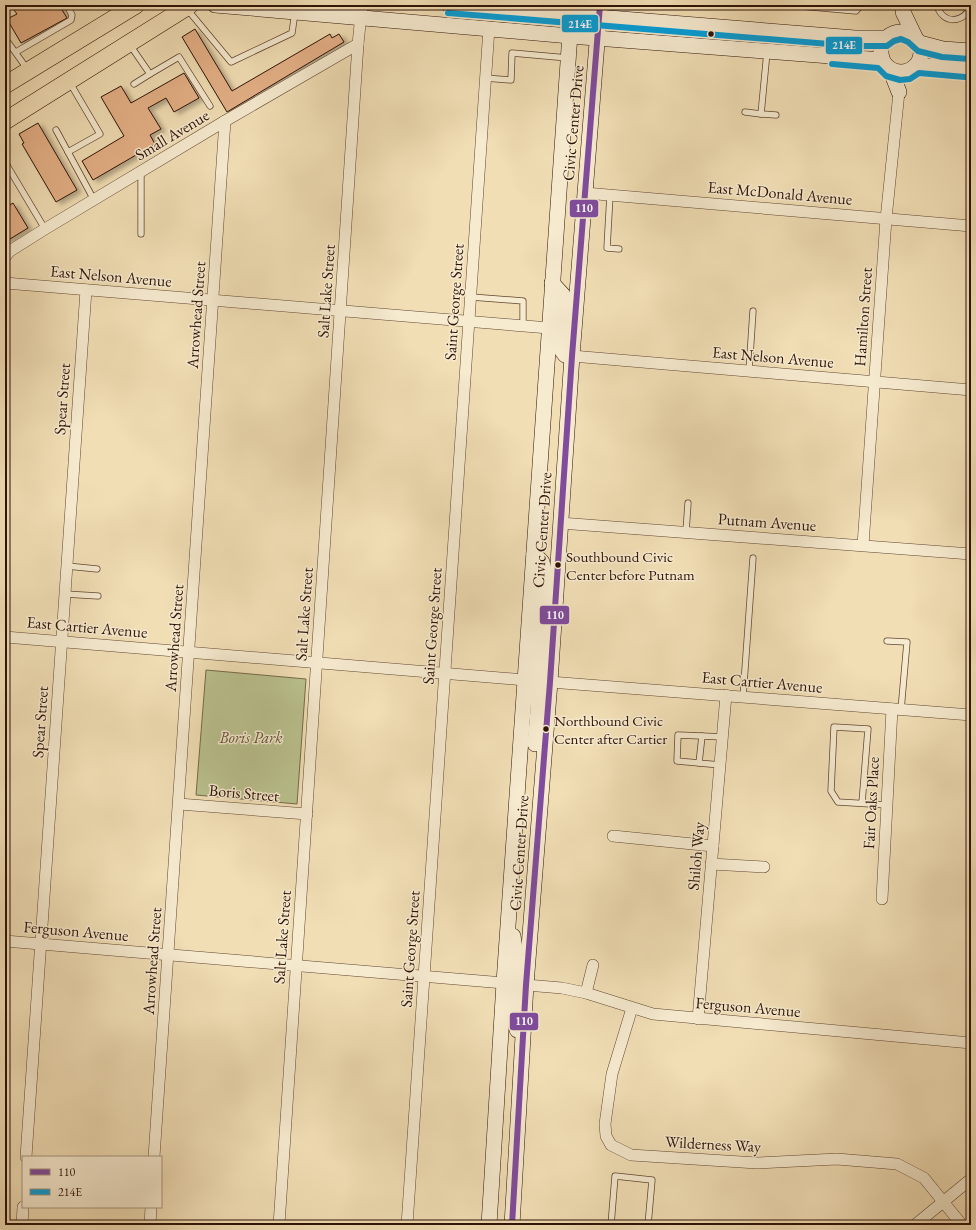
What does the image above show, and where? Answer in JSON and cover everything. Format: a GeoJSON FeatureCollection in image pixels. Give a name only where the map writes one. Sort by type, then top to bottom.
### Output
{"type":"FeatureCollection","features":[{"type":"Feature","properties":{"kind":"main road"},"geometry":{"type":"LineString","coordinates":[[5,85],[136,5]]}},
{"type":"Feature","properties":{"kind":"main road"},"geometry":{"type":"LineString","coordinates":[[215,5],[295,12],[361,11],[488,28],[570,36],[767,50],[886,64],[901,72],[913,68],[971,70]]}},
{"type":"Feature","properties":{"kind":"main road"},"geometry":{"type":"LineString","coordinates":[[454,5],[599,11],[855,38],[888,36],[902,31],[907,32],[917,40],[943,49],[971,51]]}},
{"type":"Feature","properties":{"kind":"main road"},"geometry":{"type":"LineString","coordinates":[[5,121],[188,6]]}},
{"type":"Feature","properties":{"kind":"main road"},"geometry":{"type":"LineString","coordinates":[[899,92],[886,64],[881,48],[904,9]]}},
{"type":"Feature","properties":{"kind":"main road"},"geometry":{"type":"LineString","coordinates":[[899,92],[922,55],[904,9]]}},
{"type":"Feature","properties":{"kind":"main road","name":"Civic Center Drive"},"geometry":{"type":"LineString","coordinates":[[489,1225],[509,904],[572,10]]}},
{"type":"Feature","properties":{"kind":"main road","name":"Civic Center Drive"},"geometry":{"type":"LineString","coordinates":[[512,1225],[526,985],[541,803],[572,356],[599,11]]}},
{"type":"Feature","properties":{"kind":"main road"},"geometry":{"type":"LineString","coordinates":[[552,283],[563,295],[560,340],[562,351],[565,355],[572,356]]}},
{"type":"Feature","properties":{"kind":"main road"},"geometry":{"type":"LineString","coordinates":[[534,554],[542,562],[544,571],[538,672],[540,678],[550,682]]}},
{"type":"Feature","properties":{"kind":"main road"},"geometry":{"type":"LineString","coordinates":[[525,680],[533,683],[536,688],[538,702],[533,795],[541,803]]}},
{"type":"Feature","properties":{"kind":"main road"},"geometry":{"type":"LineString","coordinates":[[509,904],[517,962],[516,977],[519,982],[526,985]]}},
{"type":"Feature","properties":{"kind":"main road"},"geometry":{"type":"LineString","coordinates":[[504,983],[509,985],[515,998],[514,1011],[522,1059]]}},
{"type":"Feature","properties":{"kind":"street","name":"Salt Lake Street"},"geometry":{"type":"LineString","coordinates":[[279,1225],[361,11]]}},
{"type":"Feature","properties":{"kind":"street","name":"Saint George Street"},"geometry":{"type":"LineString","coordinates":[[407,1225],[471,297],[488,28]]}},
{"type":"Feature","properties":{"kind":"street","name":"Small Avenue"},"geometry":{"type":"LineString","coordinates":[[5,257],[10,251],[45,229],[225,121],[358,44]]}},
{"type":"Feature","properties":{"kind":"street","name":"Hamilton Street"},"geometry":{"type":"LineString","coordinates":[[862,545],[886,219],[899,92]]}},
{"type":"Feature","properties":{"kind":"street","name":"Arrowhead Street"},"geometry":{"type":"LineString","coordinates":[[154,1156],[225,121]]}},
{"type":"Feature","properties":{"kind":"street","name":"East McDonald Avenue"},"geometry":{"type":"LineString","coordinates":[[585,193],[971,226]]}},
{"type":"Feature","properties":{"kind":"street","name":"East Nelson Avenue"},"geometry":{"type":"LineString","coordinates":[[5,283],[549,328]]}},
{"type":"Feature","properties":{"kind":"street","name":"Spear Street"},"geometry":{"type":"LineString","coordinates":[[26,1156],[86,290]]}},
{"type":"Feature","properties":{"kind":"street","name":"East Nelson Avenue"},"geometry":{"type":"LineString","coordinates":[[572,356],[971,390]]}},
{"type":"Feature","properties":{"kind":"street","name":"Putnam Avenue"},"geometry":{"type":"LineString","coordinates":[[560,523],[971,554]]}},
{"type":"Feature","properties":{"kind":"street","name":"East Cartier Avenue"},"geometry":{"type":"LineString","coordinates":[[5,637],[525,680]]}},
{"type":"Feature","properties":{"kind":"street","name":"East Cartier Avenue"},"geometry":{"type":"LineString","coordinates":[[550,682],[971,715]]}},
{"type":"Feature","properties":{"kind":"street","name":"Shiloh Way"},"geometry":{"type":"LineString","coordinates":[[698,1019],[726,696]]}},
{"type":"Feature","properties":{"kind":"street","name":"Fair Oaks Place"},"geometry":{"type":"LineString","coordinates":[[882,899],[887,805],[897,709]]}},
{"type":"Feature","properties":{"kind":"street","name":"Boris Street"},"geometry":{"type":"LineString","coordinates":[[179,804],[307,814]]}},
{"type":"Feature","properties":{"kind":"street"},"geometry":{"type":"LineString","coordinates":[[613,836],[713,846]]}},
{"type":"Feature","properties":{"kind":"street"},"geometry":{"type":"LineString","coordinates":[[712,864],[764,867]]}},
{"type":"Feature","properties":{"kind":"street","name":"Ferguson Avenue"},"geometry":{"type":"LineString","coordinates":[[5,941],[504,983]]}},
{"type":"Feature","properties":{"kind":"street"},"geometry":{"type":"LineString","coordinates":[[586,993],[593,966]]}},
{"type":"Feature","properties":{"kind":"street","name":"Ferguson Avenue"},"geometry":{"type":"LineString","coordinates":[[526,985],[562,988],[586,993],[653,1014],[971,1043]]}},
{"type":"Feature","properties":{"kind":"street","name":"Wilderness Way"},"geometry":{"type":"LineString","coordinates":[[632,1008],[612,1074],[605,1124],[606,1136],[611,1145],[631,1155],[757,1163],[837,1159],[897,1164],[924,1178],[962,1225]]}},
{"type":"Feature","properties":{"kind":"street"},"geometry":{"type":"LineString","coordinates":[[915,1225],[971,1179]]}},
{"type":"Feature","properties":{"kind":"street"},"geometry":{"type":"LineString","coordinates":[[22,1225],[23,1208]]}},
{"type":"Feature","properties":{"kind":"street"},"geometry":{"type":"LineString","coordinates":[[150,1225],[151,1208]]}},
{"type":"Feature","properties":{"kind":"lane"},"geometry":{"type":"LineString","coordinates":[[16,52],[71,20],[72,15],[67,5]]}},
{"type":"Feature","properties":{"kind":"lane"},"geometry":{"type":"LineString","coordinates":[[788,5],[856,12],[861,5]]}},
{"type":"Feature","properties":{"kind":"lane"},"geometry":{"type":"LineString","coordinates":[[937,5],[940,12],[949,19],[961,18],[970,8]]}},
{"type":"Feature","properties":{"kind":"lane"},"geometry":{"type":"LineString","coordinates":[[188,6],[231,62],[292,33],[295,12]]}},
{"type":"Feature","properties":{"kind":"lane"},"geometry":{"type":"LineString","coordinates":[[5,38],[29,71]]}},
{"type":"Feature","properties":{"kind":"lane"},"geometry":{"type":"LineString","coordinates":[[129,43],[150,74]]}},
{"type":"Feature","properties":{"kind":"lane"},"geometry":{"type":"LineString","coordinates":[[761,114],[767,50]]}},
{"type":"Feature","properties":{"kind":"lane"},"geometry":{"type":"LineString","coordinates":[[485,78],[511,80],[512,52],[568,58]]}},
{"type":"Feature","properties":{"kind":"lane"},"geometry":{"type":"LineString","coordinates":[[134,84],[179,57],[210,106]]}},
{"type":"Feature","properties":{"kind":"lane"},"geometry":{"type":"LineString","coordinates":[[68,152],[100,134],[69,81]]}},
{"type":"Feature","properties":{"kind":"lane"},"geometry":{"type":"LineString","coordinates":[[745,112],[776,115]]}},
{"type":"Feature","properties":{"kind":"lane"},"geometry":{"type":"LineString","coordinates":[[56,130],[94,200]]}},
{"type":"Feature","properties":{"kind":"lane"},"geometry":{"type":"LineString","coordinates":[[5,162],[45,229]]}},
{"type":"Feature","properties":{"kind":"lane"},"geometry":{"type":"LineString","coordinates":[[140,173],[141,234]]}},
{"type":"Feature","properties":{"kind":"lane"},"geometry":{"type":"LineString","coordinates":[[610,195],[607,248],[619,249]]}},
{"type":"Feature","properties":{"kind":"lane"},"geometry":{"type":"LineString","coordinates":[[471,297],[523,301],[523,326]]}},
{"type":"Feature","properties":{"kind":"lane"},"geometry":{"type":"LineString","coordinates":[[749,371],[753,312]]}},
{"type":"Feature","properties":{"kind":"lane"},"geometry":{"type":"LineString","coordinates":[[686,532],[688,503]]}},
{"type":"Feature","properties":{"kind":"lane"},"geometry":{"type":"LineString","coordinates":[[743,697],[753,558]]}},
{"type":"Feature","properties":{"kind":"lane"},"geometry":{"type":"LineString","coordinates":[[67,566],[97,570]]}},
{"type":"Feature","properties":{"kind":"lane"},"geometry":{"type":"LineString","coordinates":[[65,594],[98,596]]}},
{"type":"Feature","properties":{"kind":"lane"},"geometry":{"type":"LineString","coordinates":[[887,641],[907,642],[897,709]]}},
{"type":"Feature","properties":{"kind":"lane"},"geometry":{"type":"LineString","coordinates":[[862,803],[868,729],[834,727],[831,790],[838,802],[887,805]]}},
{"type":"Feature","properties":{"kind":"lane"},"geometry":{"type":"LineString","coordinates":[[720,765],[677,761],[678,735],[723,737]]}},
{"type":"Feature","properties":{"kind":"lane"},"geometry":{"type":"LineString","coordinates":[[699,763],[702,736]]}},
{"type":"Feature","properties":{"kind":"lane"},"geometry":{"type":"LineString","coordinates":[[611,1225],[615,1176],[652,1180],[648,1225]]}},
{"type":"Feature","properties":{"kind":"green space","name":"Boris Park"},"geometry":{"type":"Polygon","coordinates":[[[206,670],[306,679],[297,804],[196,795],[206,670]]]}},
{"type":"Feature","properties":{"kind":"building"},"geometry":{"type":"Polygon","coordinates":[[[23,5],[59,5],[67,18],[21,43],[7,19],[17,14],[14,10],[23,5]]]}},
{"type":"Feature","properties":{"kind":"building"},"geometry":{"type":"Polygon","coordinates":[[[195,29],[232,91],[330,34],[332,38],[339,34],[344,42],[227,112],[182,37],[195,29]]]}},
{"type":"Feature","properties":{"kind":"building"},"geometry":{"type":"Polygon","coordinates":[[[184,73],[199,98],[174,112],[166,98],[148,108],[161,129],[150,135],[155,144],[93,180],[82,161],[124,136],[101,97],[121,86],[131,103],[184,73]]]}},
{"type":"Feature","properties":{"kind":"building"},"geometry":{"type":"Polygon","coordinates":[[[38,123],[77,190],[56,202],[22,144],[24,143],[19,134],[38,123]]]}},
{"type":"Feature","properties":{"kind":"building"},"geometry":{"type":"Polygon","coordinates":[[[13,203],[28,228],[5,242],[5,208],[13,203]]]}},
{"type":"Feature","properties":{"kind":"transit line","name":"110"},"geometry":{"type":"LineString","coordinates":[[512,1225],[526,985],[550,682],[572,356],[600,5]]}},
{"type":"Feature","properties":{"kind":"transit line","name":"214E"},"geometry":{"type":"LineString","coordinates":[[448,13],[854,46],[887,46],[894,41],[901,39],[908,42],[918,51],[942,57],[970,59]]}},
{"type":"Feature","properties":{"kind":"transit line","name":"214E"},"geometry":{"type":"LineString","coordinates":[[832,64],[878,68],[886,76],[900,80],[910,79],[919,73],[965,77]]}},
{"type":"Feature","properties":{"kind":"place","name":"Southbound Civic Center before Putnam"},"geometry":{"type":"Point","coordinates":[558,565]}},
{"type":"Feature","properties":{"kind":"place","name":"Northbound Civic Center after Cartier"},"geometry":{"type":"Point","coordinates":[546,729]}}]}
